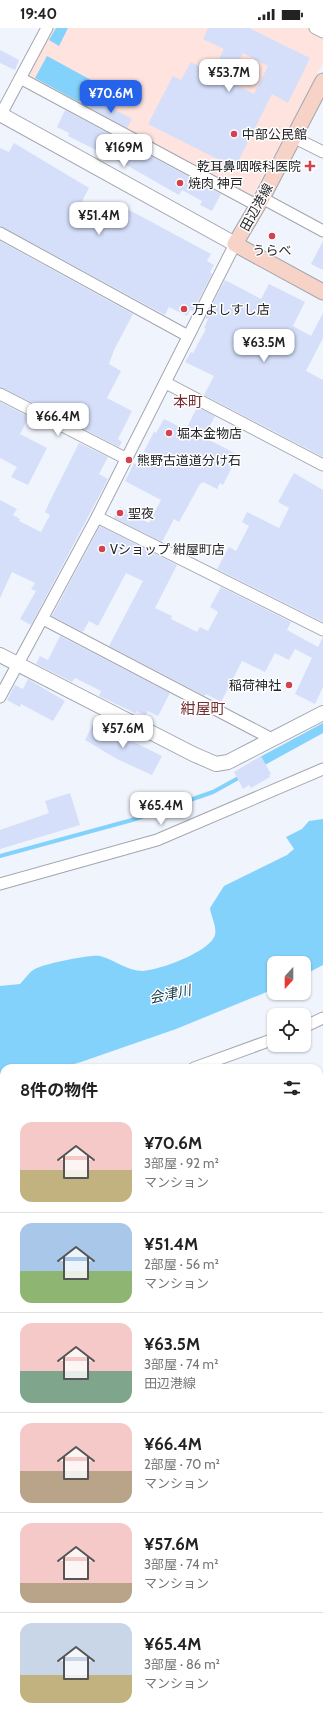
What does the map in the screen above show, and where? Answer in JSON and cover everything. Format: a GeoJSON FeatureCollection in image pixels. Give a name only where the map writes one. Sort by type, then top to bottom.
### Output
{"type":"FeatureCollection","features":[{"type":"Feature","properties":{"kind":"main road","name":"田辺港線"},"geometry":{"type":"LineString","coordinates":[[323,81],[260,202],[235,244],[323,292]]}},
{"type":"Feature","properties":{"kind":"street"},"geometry":{"type":"LineString","coordinates":[[0,697],[97,517],[235,244],[0,115],[47,28]]}},
{"type":"Feature","properties":{"kind":"street"},"geometry":{"type":"LineString","coordinates":[[315,28],[323,32]]}},
{"type":"Feature","properties":{"kind":"street"},"geometry":{"type":"LineString","coordinates":[[20,78],[260,202],[323,231]]}},
{"type":"Feature","properties":{"kind":"street"},"geometry":{"type":"LineString","coordinates":[[294,137],[323,152]]}},
{"type":"Feature","properties":{"kind":"street"},"geometry":{"type":"LineString","coordinates":[[0,233],[188,336]]}},
{"type":"Feature","properties":{"kind":"street"},"geometry":{"type":"LineString","coordinates":[[166,383],[323,465]]}},
{"type":"Feature","properties":{"kind":"street"},"geometry":{"type":"LineString","coordinates":[[0,394],[127,459]]}},
{"type":"Feature","properties":{"kind":"street"},"geometry":{"type":"LineString","coordinates":[[97,517],[323,630]]}},
{"type":"Feature","properties":{"kind":"street"},"geometry":{"type":"LineString","coordinates":[[43,618],[272,739]]}},
{"type":"Feature","properties":{"kind":"street"},"geometry":{"type":"LineString","coordinates":[[0,655],[192,754],[216,764],[228,762],[323,713]]}},
{"type":"Feature","properties":{"kind":"street"},"geometry":{"type":"LineString","coordinates":[[0,884],[157,840],[323,770]]}},
{"type":"Feature","properties":{"kind":"street"},"geometry":{"type":"LineString","coordinates":[[311,1024],[323,1018]]}},
{"type":"Feature","properties":{"kind":"street"},"geometry":{"type":"LineString","coordinates":[[205,1064],[267,1042]]}},
{"type":"Feature","properties":{"kind":"shaded area"},"geometry":{"type":"Polygon","coordinates":[[[54,28],[309,28],[323,35],[323,63],[251,198],[28,76],[54,28]]]}},
{"type":"Feature","properties":{"kind":"water"},"geometry":{"type":"Polygon","coordinates":[[[56,28],[68,28],[59,46],[49,40],[56,28]]]}},
{"type":"Feature","properties":{"kind":"water"},"geometry":{"type":"Polygon","coordinates":[[[47,56],[91,80],[79,102],[35,78],[47,56]]]}},
{"type":"Feature","properties":{"kind":"water"},"geometry":{"type":"Polygon","coordinates":[[[323,723],[323,733],[263,766],[260,757],[323,723]]]}},
{"type":"Feature","properties":{"kind":"water","name":"会津川"},"geometry":{"type":"Polygon","coordinates":[[[323,819],[323,965],[311,971],[311,956],[267,956],[267,992],[176,1029],[74,1064],[0,1064],[0,986],[20,984],[35,969],[57,962],[78,958],[100,956],[137,971],[143,971],[171,964],[194,954],[204,948],[215,935],[215,928],[210,908],[224,886],[287,855],[294,849],[286,837],[302,829],[309,821],[323,819]]]}},
{"type":"Feature","properties":{"kind":"building"},"geometry":{"type":"Polygon","coordinates":[[[208,28],[249,28],[310,58],[288,103],[272,94],[235,168],[148,124],[173,76],[181,80],[191,62],[212,73],[224,49],[203,39],[208,28]],[[243,53],[229,81],[254,94],[268,66],[243,53]]]}},
{"type":"Feature","properties":{"kind":"building"},"geometry":{"type":"Polygon","coordinates":[[[0,50],[19,60],[15,70],[0,63],[0,50]]]}},
{"type":"Feature","properties":{"kind":"building"},"geometry":{"type":"Polygon","coordinates":[[[94,99],[132,119],[127,128],[90,108],[94,99]]]}},
{"type":"Feature","properties":{"kind":"building"},"geometry":{"type":"Polygon","coordinates":[[[65,110],[221,194],[212,211],[200,205],[202,201],[182,190],[179,195],[128,166],[68,136],[69,133],[57,127],[65,110]]]}},
{"type":"Feature","properties":{"kind":"building"},"geometry":{"type":"Polygon","coordinates":[[[14,143],[89,188],[82,201],[113,218],[120,205],[211,254],[207,261],[214,265],[210,272],[212,274],[193,311],[190,310],[187,316],[169,307],[165,315],[0,226],[0,148],[9,152],[14,143]]]}},
{"type":"Feature","properties":{"kind":"building"},"geometry":{"type":"Polygon","coordinates":[[[0,241],[133,314],[114,350],[109,364],[121,371],[107,398],[132,411],[118,439],[122,442],[119,447],[70,422],[74,416],[48,403],[45,409],[0,387],[0,241]]]}},
{"type":"Feature","properties":{"kind":"building"},"geometry":{"type":"Polygon","coordinates":[[[323,241],[323,270],[311,264],[323,241]]]}},
{"type":"Feature","properties":{"kind":"building"},"geometry":{"type":"Polygon","coordinates":[[[225,280],[261,299],[269,284],[305,302],[293,326],[311,336],[323,313],[323,338],[306,371],[323,380],[323,457],[204,395],[214,376],[185,362],[191,352],[193,353],[206,329],[204,328],[208,319],[205,318],[225,280]]]}},
{"type":"Feature","properties":{"kind":"building"},"geometry":{"type":"Polygon","coordinates":[[[0,402],[29,417],[20,434],[47,448],[28,485],[11,477],[17,467],[0,458],[0,402]]]}},
{"type":"Feature","properties":{"kind":"building"},"geometry":{"type":"Polygon","coordinates":[[[197,407],[215,416],[204,437],[238,455],[223,485],[220,483],[217,489],[203,482],[200,484],[179,522],[174,519],[162,542],[114,518],[120,507],[149,523],[161,500],[125,481],[134,463],[137,465],[154,432],[156,433],[164,419],[186,430],[197,407]]]}},
{"type":"Feature","properties":{"kind":"building"},"geometry":{"type":"Polygon","coordinates":[[[79,443],[108,457],[99,474],[108,479],[31,625],[20,619],[36,591],[31,589],[35,583],[12,572],[0,598],[0,500],[17,509],[13,515],[20,519],[19,521],[41,532],[50,515],[45,512],[79,443]]]}},
{"type":"Feature","properties":{"kind":"building"},"geometry":{"type":"Polygon","coordinates":[[[294,473],[323,490],[323,622],[217,569],[229,547],[236,551],[249,526],[242,522],[247,512],[279,528],[289,508],[278,502],[294,473]]]}},
{"type":"Feature","properties":{"kind":"building"},"geometry":{"type":"Polygon","coordinates":[[[100,526],[177,565],[155,608],[172,616],[171,619],[197,632],[200,627],[208,631],[218,612],[210,607],[221,587],[291,622],[287,630],[318,647],[323,637],[323,687],[315,704],[295,694],[312,658],[295,649],[289,660],[275,653],[265,672],[242,661],[221,702],[206,694],[205,696],[109,646],[143,581],[126,573],[98,626],[89,621],[83,632],[52,616],[100,526]]]}},
{"type":"Feature","properties":{"kind":"building"},"geometry":{"type":"Polygon","coordinates":[[[60,636],[170,693],[158,716],[148,711],[145,715],[136,711],[135,713],[99,696],[101,691],[75,678],[72,682],[36,664],[40,656],[48,660],[60,636]]]}},
{"type":"Feature","properties":{"kind":"building"},"geometry":{"type":"Polygon","coordinates":[[[28,679],[65,701],[53,721],[21,704],[20,707],[7,700],[15,685],[23,689],[28,679]]]}},
{"type":"Feature","properties":{"kind":"building"},"geometry":{"type":"Polygon","coordinates":[[[94,722],[162,756],[152,775],[117,759],[85,740],[94,722]]]}},
{"type":"Feature","properties":{"kind":"building"},"geometry":{"type":"Polygon","coordinates":[[[261,756],[271,774],[269,775],[270,777],[251,788],[249,785],[243,789],[234,772],[261,756]]]}},
{"type":"Feature","properties":{"kind":"building"},"geometry":{"type":"Polygon","coordinates":[[[70,793],[80,825],[0,849],[0,830],[49,813],[45,801],[70,793]]]}},
{"type":"Feature","properties":{"kind":"waterway"},"geometry":{"type":"LineString","coordinates":[[0,856],[132,820],[213,792],[242,776]]}},
{"type":"Feature","properties":{"kind":"place","name":"中部公民館"},"geometry":{"type":"Point","coordinates":[234,134]}},
{"type":"Feature","properties":{"kind":"place","name":"乾耳鼻咽喉科医院"},"geometry":{"type":"Point","coordinates":[310,166]}},
{"type":"Feature","properties":{"kind":"place","name":"焼肉 神戸"},"geometry":{"type":"Point","coordinates":[180,183]}},
{"type":"Feature","properties":{"kind":"place","name":"うらべ"},"geometry":{"type":"Point","coordinates":[272,236]}},
{"type":"Feature","properties":{"kind":"place","name":"万よしすし店"},"geometry":{"type":"Point","coordinates":[184,309]}},
{"type":"Feature","properties":{"kind":"place","name":"堀本金物店"},"geometry":{"type":"Point","coordinates":[169,433]}},
{"type":"Feature","properties":{"kind":"place","name":"熊野古道道分け石"},"geometry":{"type":"Point","coordinates":[129,460]}},
{"type":"Feature","properties":{"kind":"place","name":"聖夜"},"geometry":{"type":"Point","coordinates":[120,513]}},
{"type":"Feature","properties":{"kind":"place","name":"Vショップ 紺屋町店"},"geometry":{"type":"Point","coordinates":[102,549]}},
{"type":"Feature","properties":{"kind":"place","name":"稲荷神社"},"geometry":{"type":"Point","coordinates":[289,685]}},
{"type":"Feature","properties":{"kind":"district","name":"本町"},"geometry":{"type":"Point","coordinates":[188,402]}},
{"type":"Feature","properties":{"kind":"district","name":"紺屋町"},"geometry":{"type":"Point","coordinates":[203,709]}}]}
